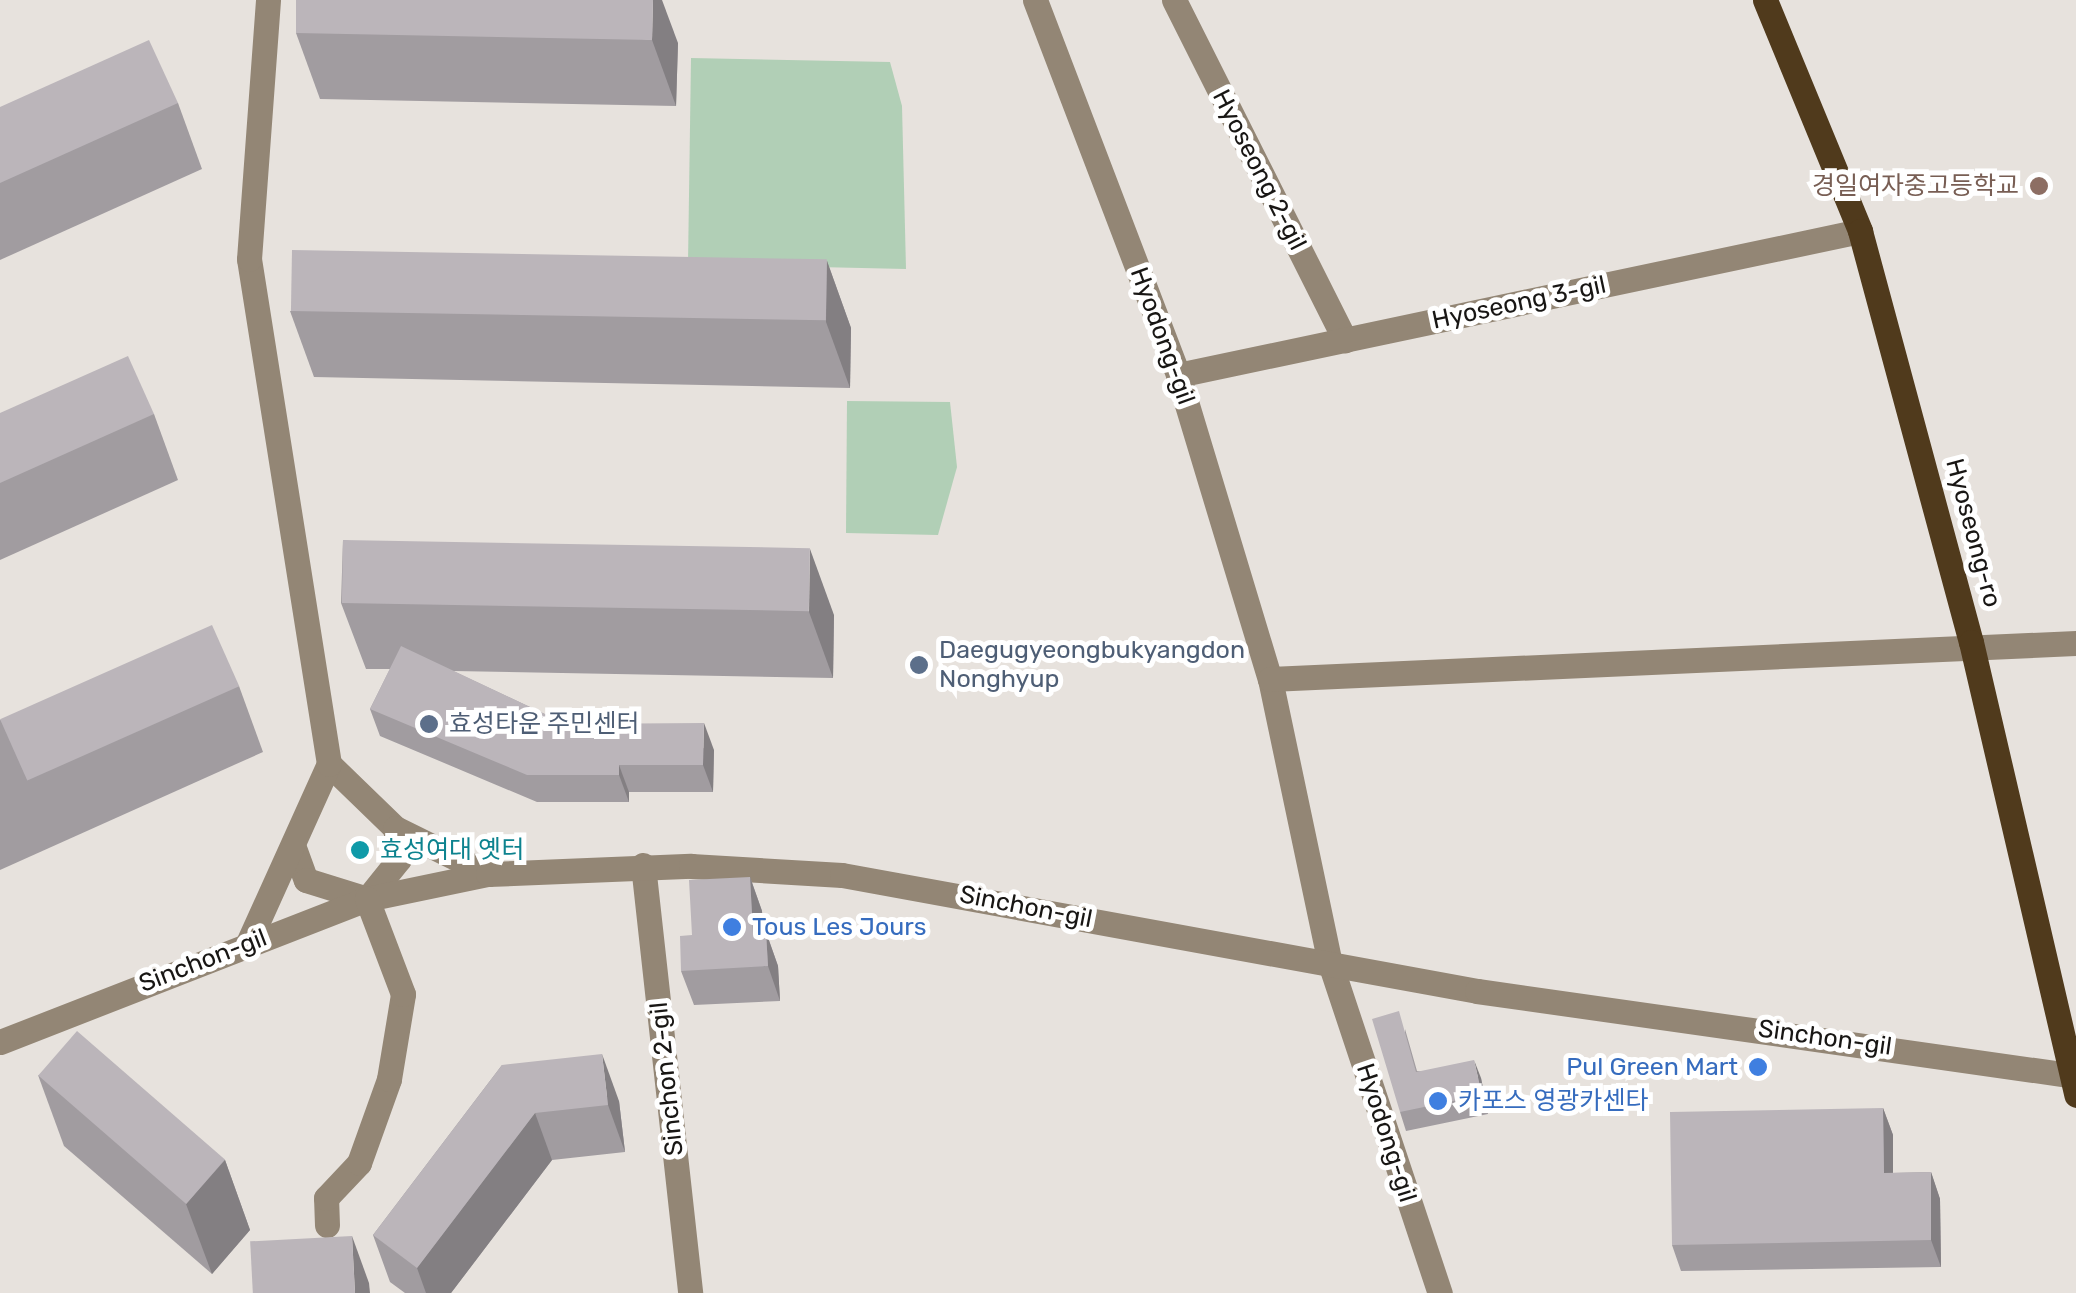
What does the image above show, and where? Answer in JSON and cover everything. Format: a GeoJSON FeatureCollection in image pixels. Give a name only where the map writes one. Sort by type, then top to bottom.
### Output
{"type":"FeatureCollection","features":[{"type":"Feature","properties":{"kind":"main road","name":"Hyoseong-ro"},"geometry":{"type":"LineString","coordinates":[[1764,0],[1860,230],[1971,642],[2074,1082]]}},
{"type":"Feature","properties":{"kind":"street"},"geometry":{"type":"LineString","coordinates":[[248,943],[329,764],[249,259],[268,0]]}},
{"type":"Feature","properties":{"kind":"street","name":"Hyodong-gil"},"geometry":{"type":"LineString","coordinates":[[1035,0],[1178,375],[1270,680],[1330,963],[1440,1293]]}},
{"type":"Feature","properties":{"kind":"street","name":"Hyoseong 2-gil"},"geometry":{"type":"LineString","coordinates":[[1174,0],[1345,340]]}},
{"type":"Feature","properties":{"kind":"street","name":"Hyoseong 3-gil"},"geometry":{"type":"LineString","coordinates":[[1178,375],[1860,230]]}},
{"type":"Feature","properties":{"kind":"street"},"geometry":{"type":"LineString","coordinates":[[1270,680],[1971,642],[2076,643]]}},
{"type":"Feature","properties":{"kind":"street"},"geometry":{"type":"LineString","coordinates":[[329,764],[396,828],[488,874]]}},
{"type":"Feature","properties":{"kind":"street"},"geometry":{"type":"LineString","coordinates":[[367,899],[398,859],[396,828]]}},
{"type":"Feature","properties":{"kind":"street"},"geometry":{"type":"LineString","coordinates":[[293,845],[306,880],[367,899]]}},
{"type":"Feature","properties":{"kind":"street","name":"Sinchon-gil"},"geometry":{"type":"LineString","coordinates":[[0,1042],[367,899],[488,874],[644,866],[842,875],[1330,963],[2074,1082]]}},
{"type":"Feature","properties":{"kind":"street","name":"Sinchon 2-gil"},"geometry":{"type":"LineString","coordinates":[[644,866],[690,1293]]}},
{"type":"Feature","properties":{"kind":"street"},"geometry":{"type":"LineString","coordinates":[[327,1225],[326,1198],[359,1163],[389,1079],[403,994],[367,899]]}},
{"type":"Feature","properties":{"kind":"green space"},"geometry":{"type":"Polygon","coordinates":[[[691,58],[890,62],[902,106],[906,269],[688,264],[691,58]]]}},
{"type":"Feature","properties":{"kind":"green space"},"geometry":{"type":"Polygon","coordinates":[[[847,401],[950,402],[957,467],[938,535],[846,533],[847,401]]]}},
{"type":"Feature","properties":{"kind":"building"},"geometry":{"type":"Polygon","coordinates":[[[296,0],[653,0],[652,40],[296,33],[296,0]]]}},
{"type":"Feature","properties":{"kind":"building"},"geometry":{"type":"Polygon","coordinates":[[[149,40],[178,103],[0,183],[0,107],[149,40]]]}},
{"type":"Feature","properties":{"kind":"building"},"geometry":{"type":"Polygon","coordinates":[[[292,250],[827,259],[826,320],[291,311],[292,250]]]}},
{"type":"Feature","properties":{"kind":"building"},"geometry":{"type":"Polygon","coordinates":[[[128,356],[154,414],[0,483],[0,413],[128,356]]]}},
{"type":"Feature","properties":{"kind":"building"},"geometry":{"type":"Polygon","coordinates":[[[343,540],[810,548],[809,611],[342,603],[343,540]]]}},
{"type":"Feature","properties":{"kind":"building"},"geometry":{"type":"Polygon","coordinates":[[[212,625],[239,686],[27,781],[0,719],[212,625]]]}},
{"type":"Feature","properties":{"kind":"building"},"geometry":{"type":"Polygon","coordinates":[[[401,646],[566,724],[704,723],[703,765],[619,765],[619,775],[527,775],[370,709],[401,646]]]}},
{"type":"Feature","properties":{"kind":"building"},"geometry":{"type":"Polygon","coordinates":[[[750,877],[753,933],[766,932],[768,966],[681,971],[680,936],[692,935],[689,880],[750,877]]]}},
{"type":"Feature","properties":{"kind":"building"},"geometry":{"type":"Polygon","coordinates":[[[1399,1011],[1416,1072],[1474,1060],[1482,1095],[1400,1112],[1372,1019],[1399,1011]]]}},
{"type":"Feature","properties":{"kind":"building"},"geometry":{"type":"Polygon","coordinates":[[[77,1031],[225,1160],[186,1204],[38,1076],[77,1031]]]}},
{"type":"Feature","properties":{"kind":"building"},"geometry":{"type":"Polygon","coordinates":[[[602,1054],[608,1105],[535,1113],[417,1268],[373,1235],[502,1065],[602,1054]]]}},
{"type":"Feature","properties":{"kind":"building"},"geometry":{"type":"Polygon","coordinates":[[[1883,1108],[1884,1173],[1931,1172],[1931,1240],[1672,1245],[1670,1112],[1883,1108]]]}},
{"type":"Feature","properties":{"kind":"building"},"geometry":{"type":"Polygon","coordinates":[[[352,1236],[355,1293],[253,1293],[250,1241],[352,1236]]]}},
{"type":"Feature","properties":{"kind":"place","name":"경일여자중고등학교"},"geometry":{"type":"Point","coordinates":[2039,186]}},
{"type":"Feature","properties":{"kind":"place","name":"Daegugyeongbukyangdon Nonghyup"},"geometry":{"type":"Point","coordinates":[919,665]}},
{"type":"Feature","properties":{"kind":"place","name":"효성타운 주민센터"},"geometry":{"type":"Point","coordinates":[429,724]}},
{"type":"Feature","properties":{"kind":"place","name":"효성여대 옛터"},"geometry":{"type":"Point","coordinates":[360,850]}},
{"type":"Feature","properties":{"kind":"place","name":"Tous Les Jours"},"geometry":{"type":"Point","coordinates":[732,927]}},
{"type":"Feature","properties":{"kind":"place","name":"Pul Green Mart"},"geometry":{"type":"Point","coordinates":[1758,1067]}},
{"type":"Feature","properties":{"kind":"place","name":"카포스 영광카센타"},"geometry":{"type":"Point","coordinates":[1438,1101]}}]}
